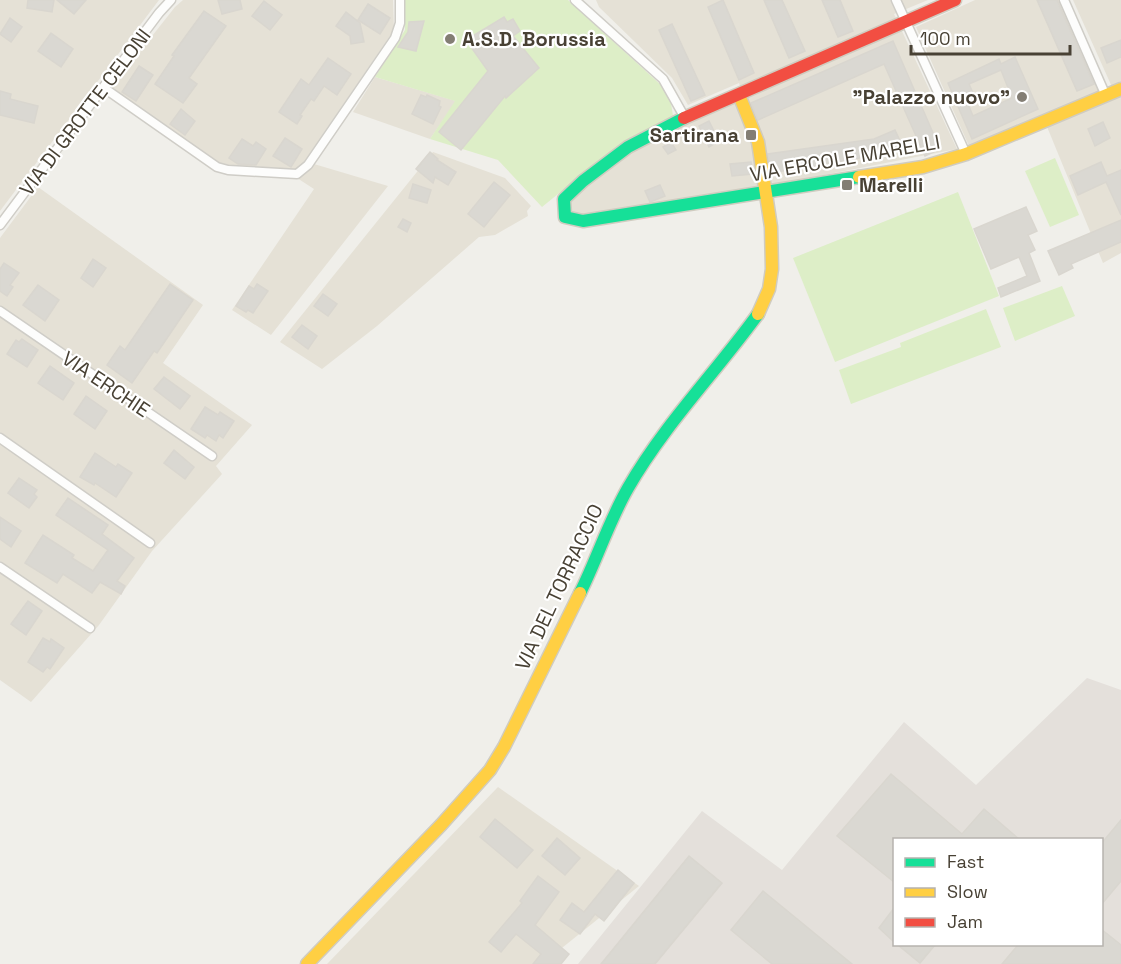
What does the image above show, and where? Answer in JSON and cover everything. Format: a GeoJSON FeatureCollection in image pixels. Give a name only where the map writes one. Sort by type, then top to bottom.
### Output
{"type":"FeatureCollection","features":[{"type":"Feature","properties":{"kind":"street","name":"VIA DI GROTTE CELONI"},"geometry":{"type":"LineString","coordinates":[[0,225],[171,0]]}},
{"type":"Feature","properties":{"kind":"street"},"geometry":{"type":"LineString","coordinates":[[104,88],[214,166],[228,170],[297,174],[308,165],[395,38],[400,23],[400,0]]}},
{"type":"Feature","properties":{"kind":"street"},"geometry":{"type":"LineString","coordinates":[[896,0],[966,154]]}},
{"type":"Feature","properties":{"kind":"street"},"geometry":{"type":"LineString","coordinates":[[579,1],[663,79],[686,118],[955,0]]}},
{"type":"Feature","properties":{"kind":"street"},"geometry":{"type":"LineString","coordinates":[[1064,0],[1106,96]]}},
{"type":"Feature","properties":{"kind":"street","name":"VIA ERCOLE MARELLI"},"geometry":{"type":"LineString","coordinates":[[686,118],[628,147],[583,181],[564,199],[565,217],[583,221],[923,167],[966,154],[1121,89]]}},
{"type":"Feature","properties":{"kind":"street","name":"VIA DEL TORRACCIO"},"geometry":{"type":"LineString","coordinates":[[307,964],[441,825],[490,770],[582,590],[627,489],[656,444],[729,354],[762,308],[769,289],[772,269],[771,227],[758,142],[739,95]]}},
{"type":"Feature","properties":{"kind":"street","name":"VIA ERCHIE"},"geometry":{"type":"LineString","coordinates":[[0,311],[212,456]]}},
{"type":"Feature","properties":{"kind":"street"},"geometry":{"type":"LineString","coordinates":[[0,438],[150,543]]}},
{"type":"Feature","properties":{"kind":"street"},"geometry":{"type":"LineString","coordinates":[[0,567],[90,628]]}},
{"type":"Feature","properties":{"kind":"shaded area"},"geometry":{"type":"Polygon","coordinates":[[[0,0],[159,0],[0,211],[0,0]]]}},
{"type":"Feature","properties":{"kind":"shaded area"},"geometry":{"type":"Polygon","coordinates":[[[183,0],[393,0],[394,30],[305,161],[297,169],[289,172],[235,168],[216,164],[111,88],[183,0]]]}},
{"type":"Feature","properties":{"kind":"shaded area"},"geometry":{"type":"Polygon","coordinates":[[[596,0],[928,0],[894,14],[957,149],[773,185],[739,83],[688,105],[672,78],[599,7],[596,0]]]}},
{"type":"Feature","properties":{"kind":"shaded area"},"geometry":{"type":"Polygon","coordinates":[[[975,0],[1064,0],[1106,96],[1121,89],[1121,253],[1103,263],[1043,117],[969,146],[916,27],[975,0]]]}},
{"type":"Feature","properties":{"kind":"shaded area"},"geometry":{"type":"Polygon","coordinates":[[[1073,0],[1121,0],[1121,82],[1112,87],[1073,0]]]}},
{"type":"Feature","properties":{"kind":"shaded area"},"geometry":{"type":"Polygon","coordinates":[[[375,77],[456,101],[430,139],[353,112],[375,77]]]}},
{"type":"Feature","properties":{"kind":"shaded area"},"geometry":{"type":"Polygon","coordinates":[[[738,102],[750,130],[761,187],[604,214],[584,216],[570,214],[568,208],[570,202],[626,155],[666,132],[738,102]]]}},
{"type":"Feature","properties":{"kind":"shaded area"},"geometry":{"type":"Polygon","coordinates":[[[433,152],[505,178],[531,206],[527,211],[528,216],[495,235],[479,237],[377,326],[322,369],[280,342],[433,152]]]}},
{"type":"Feature","properties":{"kind":"shaded area"},"geometry":{"type":"Polygon","coordinates":[[[314,164],[388,186],[271,335],[232,310],[314,189],[297,178],[305,174],[314,164]]]}},
{"type":"Feature","properties":{"kind":"shaded area"},"geometry":{"type":"Polygon","coordinates":[[[38,187],[203,305],[163,363],[252,425],[216,466],[222,474],[152,551],[99,625],[31,702],[0,680],[0,238],[38,187]]]}},
{"type":"Feature","properties":{"kind":"shaded area"},"geometry":{"type":"Polygon","coordinates":[[[1087,678],[1121,690],[1121,964],[578,964],[702,811],[782,870],[904,722],[976,785],[1087,678]]]}},
{"type":"Feature","properties":{"kind":"shaded area"},"geometry":{"type":"Polygon","coordinates":[[[498,787],[639,886],[542,964],[327,964],[498,787]]]}},
{"type":"Feature","properties":{"kind":"green space"},"geometry":{"type":"Polygon","coordinates":[[[404,0],[568,0],[662,86],[671,103],[673,116],[606,155],[542,207],[498,160],[430,139],[455,101],[375,77],[405,30],[404,0]]]}},
{"type":"Feature","properties":{"kind":"green space"},"geometry":{"type":"Polygon","coordinates":[[[1055,158],[1079,215],[1050,227],[1025,171],[1055,158]]]}},
{"type":"Feature","properties":{"kind":"green space"},"geometry":{"type":"Polygon","coordinates":[[[958,192],[999,296],[835,362],[793,258],[958,192]]]}},
{"type":"Feature","properties":{"kind":"green space"},"geometry":{"type":"Polygon","coordinates":[[[1062,286],[1075,316],[1015,341],[1003,308],[1062,286]]]}},
{"type":"Feature","properties":{"kind":"green space"},"geometry":{"type":"Polygon","coordinates":[[[986,309],[1001,347],[851,404],[839,370],[901,347],[900,343],[986,309]]]}},
{"type":"Feature","properties":{"kind":"building"},"geometry":{"type":"Polygon","coordinates":[[[28,0],[54,0],[52,12],[27,8],[28,0]]]}},
{"type":"Feature","properties":{"kind":"building"},"geometry":{"type":"Polygon","coordinates":[[[57,0],[86,0],[74,14],[57,0]]]}},
{"type":"Feature","properties":{"kind":"building"},"geometry":{"type":"Polygon","coordinates":[[[218,0],[240,0],[242,9],[222,14],[218,0]]]}},
{"type":"Feature","properties":{"kind":"building"},"geometry":{"type":"Polygon","coordinates":[[[723,0],[754,73],[739,80],[708,7],[723,0]]]}},
{"type":"Feature","properties":{"kind":"building"},"geometry":{"type":"Polygon","coordinates":[[[764,0],[782,0],[805,51],[789,58],[764,0]]]}},
{"type":"Feature","properties":{"kind":"building"},"geometry":{"type":"Polygon","coordinates":[[[822,0],[840,0],[853,31],[838,37],[822,0]]]}},
{"type":"Feature","properties":{"kind":"building"},"geometry":{"type":"Polygon","coordinates":[[[1037,0],[1057,0],[1094,84],[1077,91],[1037,0]]]}},
{"type":"Feature","properties":{"kind":"building"},"geometry":{"type":"Polygon","coordinates":[[[264,1],[282,15],[270,30],[252,16],[264,1]]]}},
{"type":"Feature","properties":{"kind":"building"},"geometry":{"type":"Polygon","coordinates":[[[368,4],[390,18],[380,34],[358,20],[368,4]]]}},
{"type":"Feature","properties":{"kind":"building"},"geometry":{"type":"Polygon","coordinates":[[[204,11],[226,26],[189,78],[197,84],[183,103],[155,84],[174,56],[172,55],[204,11]]]}},
{"type":"Feature","properties":{"kind":"building"},"geometry":{"type":"Polygon","coordinates":[[[346,12],[360,23],[364,42],[351,44],[350,36],[336,26],[346,12]]]}},
{"type":"Feature","properties":{"kind":"building"},"geometry":{"type":"Polygon","coordinates":[[[504,17],[507,22],[513,19],[520,31],[513,36],[539,68],[506,98],[505,96],[461,150],[439,132],[488,71],[466,40],[504,17]]]}},
{"type":"Feature","properties":{"kind":"building"},"geometry":{"type":"Polygon","coordinates":[[[10,18],[22,27],[11,42],[0,34],[10,18]]]}},
{"type":"Feature","properties":{"kind":"building"},"geometry":{"type":"Polygon","coordinates":[[[424,21],[416,51],[398,47],[408,32],[409,22],[424,21]]]}},
{"type":"Feature","properties":{"kind":"building"},"geometry":{"type":"Polygon","coordinates":[[[672,24],[705,95],[691,101],[659,30],[672,24]]]}},
{"type":"Feature","properties":{"kind":"building"},"geometry":{"type":"Polygon","coordinates":[[[51,33],[73,49],[61,67],[38,51],[51,33]]]}},
{"type":"Feature","properties":{"kind":"building"},"geometry":{"type":"Polygon","coordinates":[[[1121,40],[1121,57],[1107,63],[1101,48],[1121,40]]]}},
{"type":"Feature","properties":{"kind":"building"},"geometry":{"type":"Polygon","coordinates":[[[893,41],[940,149],[925,156],[884,64],[758,120],[751,103],[893,41]]]}},
{"type":"Feature","properties":{"kind":"building","name":"\"Palazzo nuovo\""},"geometry":{"type":"Polygon","coordinates":[[[1015,57],[1038,109],[972,139],[948,83],[999,59],[1001,64],[1015,57]],[[1001,70],[969,84],[973,93],[965,97],[973,116],[1012,98],[1001,70]]]}},
{"type":"Feature","properties":{"kind":"building"},"geometry":{"type":"Polygon","coordinates":[[[328,58],[351,74],[337,95],[324,86],[314,101],[311,99],[297,124],[279,112],[301,79],[309,85],[328,58]]]}},
{"type":"Feature","properties":{"kind":"building"},"geometry":{"type":"Polygon","coordinates":[[[139,66],[153,75],[136,101],[122,92],[139,66]]]}},
{"type":"Feature","properties":{"kind":"building"},"geometry":{"type":"Polygon","coordinates":[[[0,91],[11,94],[10,99],[38,106],[34,123],[0,115],[0,91]]]}},
{"type":"Feature","properties":{"kind":"building"},"geometry":{"type":"Polygon","coordinates":[[[421,95],[426,97],[427,95],[440,101],[439,106],[441,107],[433,124],[412,114],[421,95]]]}},
{"type":"Feature","properties":{"kind":"building"},"geometry":{"type":"Polygon","coordinates":[[[181,109],[195,121],[185,135],[170,124],[181,109]]]}},
{"type":"Feature","properties":{"kind":"building"},"geometry":{"type":"Polygon","coordinates":[[[709,121],[719,141],[709,147],[699,126],[709,121]]]}},
{"type":"Feature","properties":{"kind":"building"},"geometry":{"type":"Polygon","coordinates":[[[1103,122],[1110,138],[1095,146],[1088,129],[1103,122]]]}},
{"type":"Feature","properties":{"kind":"building"},"geometry":{"type":"Polygon","coordinates":[[[895,130],[902,145],[877,155],[771,173],[768,154],[874,139],[895,130]]]}},
{"type":"Feature","properties":{"kind":"building"},"geometry":{"type":"Polygon","coordinates":[[[285,138],[302,149],[291,167],[273,156],[285,138]]]}},
{"type":"Feature","properties":{"kind":"building"},"geometry":{"type":"Polygon","coordinates":[[[242,139],[253,146],[256,142],[266,149],[256,165],[238,164],[229,158],[242,139]]]}},
{"type":"Feature","properties":{"kind":"building"},"geometry":{"type":"Polygon","coordinates":[[[671,142],[676,150],[668,154],[663,147],[671,142]]]}},
{"type":"Feature","properties":{"kind":"building"},"geometry":{"type":"Polygon","coordinates":[[[430,152],[437,160],[456,172],[448,185],[435,177],[433,183],[416,169],[430,152]]]}},
{"type":"Feature","properties":{"kind":"building"},"geometry":{"type":"Polygon","coordinates":[[[751,162],[753,174],[732,176],[730,164],[751,162]]]}},
{"type":"Feature","properties":{"kind":"building"},"geometry":{"type":"Polygon","coordinates":[[[1101,162],[1107,176],[1121,170],[1121,215],[1106,182],[1078,195],[1070,176],[1101,162]]]}},
{"type":"Feature","properties":{"kind":"building"},"geometry":{"type":"Polygon","coordinates":[[[494,182],[510,195],[484,227],[468,214],[494,182]]]}},
{"type":"Feature","properties":{"kind":"building"},"geometry":{"type":"Polygon","coordinates":[[[413,184],[431,190],[427,203],[409,198],[413,184]]]}},
{"type":"Feature","properties":{"kind":"building"},"geometry":{"type":"Polygon","coordinates":[[[660,185],[665,196],[650,202],[645,191],[660,185]]]}},
{"type":"Feature","properties":{"kind":"building"},"geometry":{"type":"Polygon","coordinates":[[[1026,207],[1037,231],[1028,235],[1035,250],[1029,253],[1040,281],[1001,297],[998,288],[1027,276],[1019,257],[991,269],[974,229],[1026,207]]]}},
{"type":"Feature","properties":{"kind":"building"},"geometry":{"type":"Polygon","coordinates":[[[403,219],[411,223],[407,232],[398,227],[403,219]]]}},
{"type":"Feature","properties":{"kind":"building"},"geometry":{"type":"Polygon","coordinates":[[[1121,220],[1121,242],[1071,264],[1073,268],[1059,275],[1048,251],[1121,220]]]}},
{"type":"Feature","properties":{"kind":"building"},"geometry":{"type":"Polygon","coordinates":[[[93,259],[106,268],[93,287],[81,278],[93,259]]]}},
{"type":"Feature","properties":{"kind":"building"},"geometry":{"type":"Polygon","coordinates":[[[4,263],[19,273],[10,285],[13,287],[7,296],[0,291],[0,269],[4,263]]]}},
{"type":"Feature","properties":{"kind":"building"},"geometry":{"type":"Polygon","coordinates":[[[170,284],[193,300],[157,353],[154,351],[132,383],[107,365],[120,346],[125,350],[170,284]]]}},
{"type":"Feature","properties":{"kind":"building"},"geometry":{"type":"Polygon","coordinates":[[[257,284],[268,291],[253,313],[236,306],[249,286],[254,289],[257,284]]]}},
{"type":"Feature","properties":{"kind":"building"},"geometry":{"type":"Polygon","coordinates":[[[38,285],[59,300],[45,321],[23,305],[38,285]]]}},
{"type":"Feature","properties":{"kind":"building"},"geometry":{"type":"Polygon","coordinates":[[[323,294],[337,304],[328,316],[314,306],[323,294]]]}},
{"type":"Feature","properties":{"kind":"building"},"geometry":{"type":"Polygon","coordinates":[[[302,325],[317,336],[308,349],[292,337],[302,325]]]}},
{"type":"Feature","properties":{"kind":"building"},"geometry":{"type":"Polygon","coordinates":[[[22,339],[38,350],[27,367],[7,354],[16,340],[19,342],[22,339]]]}},
{"type":"Feature","properties":{"kind":"building"},"geometry":{"type":"Polygon","coordinates":[[[50,366],[74,383],[63,400],[38,383],[50,366]]]}},
{"type":"Feature","properties":{"kind":"building"},"geometry":{"type":"Polygon","coordinates":[[[164,377],[190,396],[180,409],[154,389],[164,377]]]}},
{"type":"Feature","properties":{"kind":"building"},"geometry":{"type":"Polygon","coordinates":[[[86,396],[107,411],[95,429],[74,414],[86,396]]]}},
{"type":"Feature","properties":{"kind":"building"},"geometry":{"type":"Polygon","coordinates":[[[205,407],[218,415],[220,412],[234,421],[223,438],[219,435],[216,441],[207,435],[205,438],[191,429],[205,407]]]}},
{"type":"Feature","properties":{"kind":"building"},"geometry":{"type":"Polygon","coordinates":[[[174,450],[194,467],[185,479],[164,463],[174,450]]]}},
{"type":"Feature","properties":{"kind":"building"},"geometry":{"type":"Polygon","coordinates":[[[95,453],[116,467],[118,464],[132,473],[116,497],[95,483],[94,485],[80,477],[95,453]]]}},
{"type":"Feature","properties":{"kind":"building"},"geometry":{"type":"Polygon","coordinates":[[[19,478],[37,490],[34,494],[37,497],[29,508],[8,493],[19,478]]]}},
{"type":"Feature","properties":{"kind":"building"},"geometry":{"type":"Polygon","coordinates":[[[68,498],[108,525],[102,534],[134,558],[117,581],[125,586],[121,594],[100,582],[92,593],[63,574],[57,583],[25,563],[43,535],[74,555],[72,558],[93,571],[108,550],[56,515],[68,498]]]}},
{"type":"Feature","properties":{"kind":"building"},"geometry":{"type":"Polygon","coordinates":[[[0,517],[21,531],[11,547],[0,539],[0,517]]]}},
{"type":"Feature","properties":{"kind":"building"},"geometry":{"type":"Polygon","coordinates":[[[28,601],[42,611],[26,635],[11,624],[28,601]]]}},
{"type":"Feature","properties":{"kind":"building"},"geometry":{"type":"Polygon","coordinates":[[[43,638],[50,642],[51,639],[64,648],[50,669],[47,667],[43,672],[28,662],[43,638]]]}},
{"type":"Feature","properties":{"kind":"building"},"geometry":{"type":"Polygon","coordinates":[[[891,774],[962,834],[984,809],[1018,838],[893,838],[893,881],[837,836],[891,774]]]}},
{"type":"Feature","properties":{"kind":"building"},"geometry":{"type":"Polygon","coordinates":[[[495,819],[533,850],[517,868],[480,837],[495,819]]]}},
{"type":"Feature","properties":{"kind":"building"},"geometry":{"type":"Polygon","coordinates":[[[1121,820],[1121,881],[1103,903],[1103,842],[1121,820]]]}},
{"type":"Feature","properties":{"kind":"building"},"geometry":{"type":"Polygon","coordinates":[[[557,838],[580,858],[565,875],[542,856],[557,838]]]}},
{"type":"Feature","properties":{"kind":"building"},"geometry":{"type":"Polygon","coordinates":[[[689,856],[722,883],[655,964],[601,964],[689,856]]]}},
{"type":"Feature","properties":{"kind":"building"},"geometry":{"type":"Polygon","coordinates":[[[618,870],[634,883],[604,921],[595,914],[580,934],[560,920],[572,903],[584,912],[618,870]]]}},
{"type":"Feature","properties":{"kind":"building"},"geometry":{"type":"Polygon","coordinates":[[[538,876],[559,892],[535,925],[569,954],[561,964],[533,964],[541,954],[516,934],[501,952],[489,942],[522,903],[520,901],[538,876]]]}},
{"type":"Feature","properties":{"kind":"building"},"geometry":{"type":"Polygon","coordinates":[[[763,891],[852,964],[772,964],[731,930],[763,891]]]}},
{"type":"Feature","properties":{"kind":"building"},"geometry":{"type":"Polygon","coordinates":[[[893,909],[893,941],[879,928],[893,909]]]}},
{"type":"Feature","properties":{"kind":"building"},"geometry":{"type":"Polygon","coordinates":[[[1103,931],[1121,945],[1121,964],[1002,964],[1017,946],[1103,946],[1103,931]]]}},
{"type":"Feature","properties":{"kind":"building"},"geometry":{"type":"Polygon","coordinates":[[[899,946],[934,946],[920,963],[899,946]]]}},
{"type":"Feature","properties":{"kind":"traffic: fast"},"geometry":{"type":"LineString","coordinates":[[684,118],[628,147],[583,181],[564,199],[565,217],[583,221],[859,177]]}},
{"type":"Feature","properties":{"kind":"traffic: fast"},"geometry":{"type":"LineString","coordinates":[[580,593],[615,514],[642,465],[758,314]]}},
{"type":"Feature","properties":{"kind":"traffic: slow"},"geometry":{"type":"LineString","coordinates":[[859,177],[923,167],[966,154],[1121,89]]}},
{"type":"Feature","properties":{"kind":"traffic: slow"},"geometry":{"type":"LineString","coordinates":[[739,95],[758,142],[771,227],[772,269],[769,289],[758,314]]}},
{"type":"Feature","properties":{"kind":"traffic: slow"},"geometry":{"type":"LineString","coordinates":[[307,964],[441,825],[490,770],[504,747],[580,593]]}},
{"type":"Feature","properties":{"kind":"traffic: jam"},"geometry":{"type":"LineString","coordinates":[[684,118],[955,0]]}},
{"type":"Feature","properties":{"kind":"place","name":"A.S.D. Borussia"},"geometry":{"type":"Point","coordinates":[450,39]}},
{"type":"Feature","properties":{"kind":"place","name":"\"Palazzo nuovo\""},"geometry":{"type":"Point","coordinates":[1022,97]}},
{"type":"Feature","properties":{"kind":"place","name":"Sartirana"},"geometry":{"type":"Point","coordinates":[751,135]}},
{"type":"Feature","properties":{"kind":"place","name":"Marelli"},"geometry":{"type":"Point","coordinates":[847,185]}}]}
